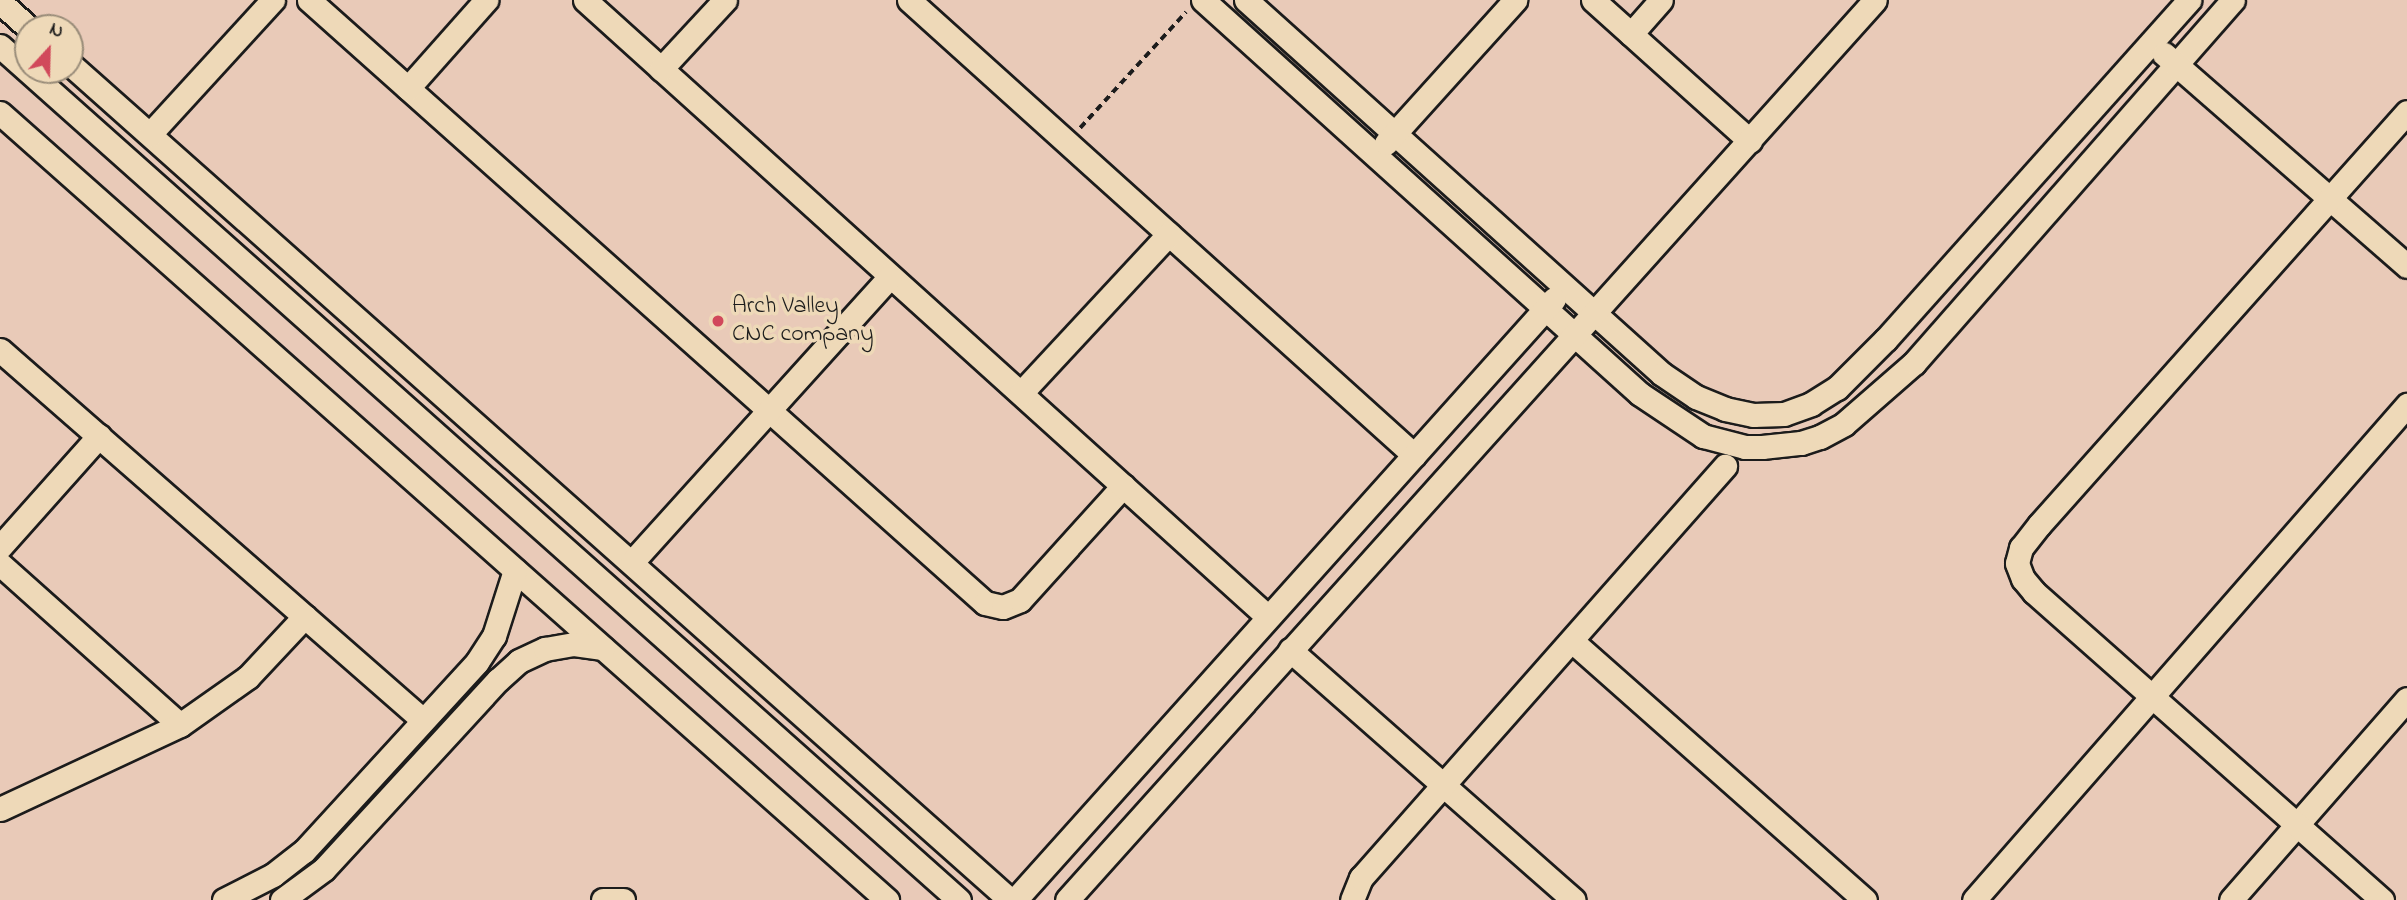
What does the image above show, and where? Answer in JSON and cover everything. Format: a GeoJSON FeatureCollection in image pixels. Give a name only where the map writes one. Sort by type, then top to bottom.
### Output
{"type":"FeatureCollection","features":[{"type":"Feature","properties":{"kind":"street"},"geometry":{"type":"LineString","coordinates":[[150,134],[273,0]]}},
{"type":"Feature","properties":{"kind":"street"},"geometry":{"type":"LineString","coordinates":[[309,0],[985,603],[993,607],[1012,605],[1027,594],[1123,486]]}},
{"type":"Feature","properties":{"kind":"street"},"geometry":{"type":"LineString","coordinates":[[408,88],[486,0]]}},
{"type":"Feature","properties":{"kind":"street"},"geometry":{"type":"LineString","coordinates":[[585,0],[1268,617]]}},
{"type":"Feature","properties":{"kind":"street"},"geometry":{"type":"LineString","coordinates":[[661,69],[724,0]]}},
{"type":"Feature","properties":{"kind":"street"},"geometry":{"type":"LineString","coordinates":[[909,0],[1414,455]]}},
{"type":"Feature","properties":{"kind":"street"},"geometry":{"type":"LineString","coordinates":[[1247,0],[1662,374],[1696,397],[1725,410],[1753,415],[1783,414],[1811,404],[1837,388],[1886,339],[2189,0]]}},
{"type":"Feature","properties":{"kind":"street"},"geometry":{"type":"LineString","coordinates":[[1375,155],[1515,0]]}},
{"type":"Feature","properties":{"kind":"street"},"geometry":{"type":"LineString","coordinates":[[1593,0],[1750,141]]}},
{"type":"Feature","properties":{"kind":"street"},"geometry":{"type":"LineString","coordinates":[[1631,34],[1661,0]]}},
{"type":"Feature","properties":{"kind":"street"},"geometry":{"type":"LineString","coordinates":[[1067,900],[1875,0]]}},
{"type":"Feature","properties":{"kind":"street"},"geometry":{"type":"LineString","coordinates":[[1195,5],[1375,155],[1640,394],[1703,436],[1745,447],[1801,443],[1820,437],[1844,424],[1914,363],[2233,0]]}},
{"type":"Feature","properties":{"kind":"street"},"geometry":{"type":"LineString","coordinates":[[2151,43],[2407,266]]}},
{"type":"Feature","properties":{"kind":"street"},"geometry":{"type":"LineString","coordinates":[[0,46],[959,900]]}},
{"type":"Feature","properties":{"kind":"street"},"geometry":{"type":"LineString","coordinates":[[84,76],[1012,900],[1565,286]]}},
{"type":"Feature","properties":{"kind":"street"},"geometry":{"type":"LineString","coordinates":[[2382,900],[2034,592],[2017,564],[2021,548],[2039,525],[2407,112]]}},
{"type":"Feature","properties":{"kind":"street"},"geometry":{"type":"LineString","coordinates":[[0,113],[887,900]]}},
{"type":"Feature","properties":{"kind":"street"},"geometry":{"type":"LineString","coordinates":[[2013,198],[2037,221]]}},
{"type":"Feature","properties":{"kind":"street"},"geometry":{"type":"LineString","coordinates":[[1021,393],[1169,234]]}},
{"type":"Feature","properties":{"kind":"street"},"geometry":{"type":"LineString","coordinates":[[258,278],[284,251]]}},
{"type":"Feature","properties":{"kind":"street"},"geometry":{"type":"LineString","coordinates":[[632,562],[890,276]]}},
{"type":"Feature","properties":{"kind":"street"},"geometry":{"type":"LineString","coordinates":[[0,349],[423,720]]}},
{"type":"Feature","properties":{"kind":"street"},"geometry":{"type":"LineString","coordinates":[[1973,900],[2407,405]]}},
{"type":"Feature","properties":{"kind":"street"},"geometry":{"type":"LineString","coordinates":[[0,547],[99,436]]}},
{"type":"Feature","properties":{"kind":"street"},"geometry":{"type":"LineString","coordinates":[[1352,900],[1361,878],[1725,466]]}},
{"type":"Feature","properties":{"kind":"street"},"geometry":{"type":"LineString","coordinates":[[1390,482],[1419,506]]}},
{"type":"Feature","properties":{"kind":"street"},"geometry":{"type":"LineString","coordinates":[[562,544],[582,519]]}},
{"type":"Feature","properties":{"kind":"street"},"geometry":{"type":"LineString","coordinates":[[0,564],[180,725]]}},
{"type":"Feature","properties":{"kind":"street"},"geometry":{"type":"LineString","coordinates":[[224,900],[272,875],[304,851],[477,662],[494,636],[515,570]]}},
{"type":"Feature","properties":{"kind":"street"},"geometry":{"type":"LineString","coordinates":[[0,809],[180,725],[248,677],[305,617]]}},
{"type":"Feature","properties":{"kind":"street"},"geometry":{"type":"LineString","coordinates":[[1572,641],[1866,900]]}},
{"type":"Feature","properties":{"kind":"street"},"geometry":{"type":"LineString","coordinates":[[282,900],[324,869],[498,680],[519,661],[545,649],[574,644],[603,648]]}},
{"type":"Feature","properties":{"kind":"street"},"geometry":{"type":"LineString","coordinates":[[1290,650],[1574,900]]}},
{"type":"Feature","properties":{"kind":"street"},"geometry":{"type":"LineString","coordinates":[[2231,900],[2407,699]]}},
{"type":"Feature","properties":{"kind":"street"},"geometry":{"type":"LineString","coordinates":[[766,727],[788,702]]}},
{"type":"Feature","properties":{"kind":"street"},"geometry":{"type":"LineString","coordinates":[[1180,716],[1209,741]]}},
{"type":"Feature","properties":{"kind":"street"},"geometry":{"type":"LineString","coordinates":[[603,900],[623,900]]}},
{"type":"Feature","properties":{"kind":"path"},"geometry":{"type":"LineString","coordinates":[[1067,142],[1195,5]]}},
{"type":"Feature","properties":{"kind":"place","name":"Arch Valley CNC company"},"geometry":{"type":"Point","coordinates":[718,321]}}]}
